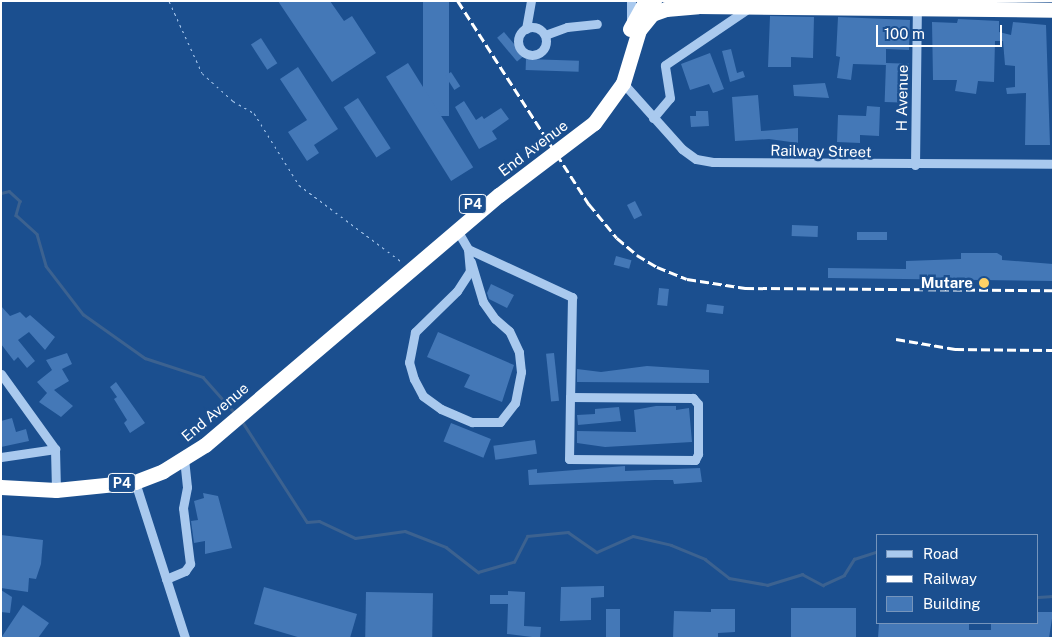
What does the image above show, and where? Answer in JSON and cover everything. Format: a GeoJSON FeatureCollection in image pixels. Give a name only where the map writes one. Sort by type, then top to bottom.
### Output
{"type":"FeatureCollection","features":[{"type":"Feature","properties":{"kind":"highway","name":"End Avenue"},"geometry":{"type":"LineString","coordinates":[[274,386],[286,370],[404,264],[503,180],[591,115],[612,88],[622,65],[631,28],[645,5]]}},
{"type":"Feature","properties":{"kind":"highway","name":"End Avenue"},"geometry":{"type":"LineString","coordinates":[[1,486],[56,490],[135,482],[184,460],[227,426],[457,230],[594,123],[623,83],[645,5]]}},
{"type":"Feature","properties":{"kind":"highway"},"geometry":{"type":"LineString","coordinates":[[645,5],[749,8],[917,5],[1053,10]]}},
{"type":"Feature","properties":{"kind":"street"},"geometry":{"type":"LineString","coordinates":[[531,1],[526,28],[518,40],[520,49],[528,54],[537,54],[544,48],[545,34]]}},
{"type":"Feature","properties":{"kind":"street","name":"H Avenue"},"geometry":{"type":"LineString","coordinates":[[915,165],[917,5]]}},
{"type":"Feature","properties":{"kind":"street"},"geometry":{"type":"LineString","coordinates":[[653,118],[670,98],[665,65],[749,8]]}},
{"type":"Feature","properties":{"kind":"street"},"geometry":{"type":"LineString","coordinates":[[545,34],[567,27],[598,24]]}},
{"type":"Feature","properties":{"kind":"street"},"geometry":{"type":"LineString","coordinates":[[526,28],[538,28],[545,34]]}},
{"type":"Feature","properties":{"kind":"street","name":"Railway Street"},"geometry":{"type":"LineString","coordinates":[[623,83],[688,155],[713,162],[915,165],[1053,164]]}},
{"type":"Feature","properties":{"kind":"street"},"geometry":{"type":"LineString","coordinates":[[457,230],[468,249],[470,271],[457,291],[415,332],[409,362],[414,379],[423,396],[441,409],[472,422],[500,422],[516,403],[521,372],[519,352],[510,331],[494,319],[483,302],[470,262]]}},
{"type":"Feature","properties":{"kind":"street"},"geometry":{"type":"LineString","coordinates":[[468,249],[572,296],[570,397],[569,459],[695,460],[698,454],[698,404],[693,398],[570,397]]}},
{"type":"Feature","properties":{"kind":"street"},"geometry":{"type":"LineString","coordinates":[[1,374],[55,449],[56,490]]}},
{"type":"Feature","properties":{"kind":"street"},"geometry":{"type":"LineString","coordinates":[[1,457],[55,449]]}},
{"type":"Feature","properties":{"kind":"street"},"geometry":{"type":"LineString","coordinates":[[166,579],[185,571],[190,564],[183,508],[187,487],[184,460]]}},
{"type":"Feature","properties":{"kind":"street"},"geometry":{"type":"LineString","coordinates":[[135,482],[185,638]]}},
{"type":"Feature","properties":{"kind":"path"},"geometry":{"type":"LineString","coordinates":[[169,1],[202,73],[233,101],[254,113],[299,185],[404,264]]}},
{"type":"Feature","properties":{"kind":"building"},"geometry":{"type":"Polygon","coordinates":[[[278,1],[330,1],[344,21],[352,16],[376,53],[332,82],[278,1]]]}},
{"type":"Feature","properties":{"kind":"building"},"geometry":{"type":"Polygon","coordinates":[[[423,1],[449,1],[449,116],[423,116],[423,1]]]}},
{"type":"Feature","properties":{"kind":"building"},"geometry":{"type":"Polygon","coordinates":[[[770,16],[814,17],[813,58],[791,57],[791,67],[768,67],[770,16]]]}},
{"type":"Feature","properties":{"kind":"building"},"geometry":{"type":"Polygon","coordinates":[[[838,17],[910,20],[909,50],[886,49],[886,65],[853,64],[851,80],[837,78],[840,57],[836,56],[838,17]]]}},
{"type":"Feature","properties":{"kind":"building"},"geometry":{"type":"Polygon","coordinates":[[[958,19],[999,21],[999,32],[1011,35],[1013,22],[1046,25],[1050,145],[1025,145],[1026,93],[1007,94],[1006,88],[1015,87],[1015,66],[1005,65],[1003,41],[995,41],[994,82],[978,81],[976,94],[955,91],[957,80],[933,80],[932,22],[957,23],[958,19]]]}},
{"type":"Feature","properties":{"kind":"building"},"geometry":{"type":"Polygon","coordinates":[[[504,32],[524,56],[517,62],[497,38],[504,32]]]}},
{"type":"Feature","properties":{"kind":"building"},"geometry":{"type":"Polygon","coordinates":[[[261,38],[277,63],[267,70],[251,45],[261,38]]]}},
{"type":"Feature","properties":{"kind":"building"},"geometry":{"type":"Polygon","coordinates":[[[731,49],[737,73],[743,71],[745,77],[730,82],[722,51],[731,49]]]}},
{"type":"Feature","properties":{"kind":"building"},"geometry":{"type":"Polygon","coordinates":[[[710,53],[724,89],[713,93],[709,84],[690,90],[681,64],[710,53]]]}},
{"type":"Feature","properties":{"kind":"building"},"geometry":{"type":"Polygon","coordinates":[[[526,59],[579,61],[579,72],[526,70],[526,59]]]}},
{"type":"Feature","properties":{"kind":"building"},"geometry":{"type":"Polygon","coordinates":[[[408,63],[473,167],[451,181],[386,77],[408,63]]]}},
{"type":"Feature","properties":{"kind":"building"},"geometry":{"type":"Polygon","coordinates":[[[886,63],[909,64],[908,103],[885,102],[886,63]]]}},
{"type":"Feature","properties":{"kind":"building"},"geometry":{"type":"Polygon","coordinates":[[[298,67],[338,129],[314,145],[319,153],[307,161],[288,132],[307,120],[280,79],[298,67]]]}},
{"type":"Feature","properties":{"kind":"building"},"geometry":{"type":"Polygon","coordinates":[[[451,72],[460,86],[454,90],[445,76],[451,72]]]}},
{"type":"Feature","properties":{"kind":"building"},"geometry":{"type":"Polygon","coordinates":[[[825,83],[829,98],[794,96],[793,85],[825,83]]]}},
{"type":"Feature","properties":{"kind":"building"},"geometry":{"type":"Polygon","coordinates":[[[758,95],[761,131],[798,128],[798,143],[769,139],[735,141],[732,97],[758,95]]]}},
{"type":"Feature","properties":{"kind":"building"},"geometry":{"type":"Polygon","coordinates":[[[358,98],[391,148],[376,158],[344,107],[358,98]]]}},
{"type":"Feature","properties":{"kind":"building"},"geometry":{"type":"Polygon","coordinates":[[[464,101],[476,120],[482,116],[484,119],[501,108],[509,119],[492,131],[497,139],[479,149],[455,107],[464,101]]]}},
{"type":"Feature","properties":{"kind":"building"},"geometry":{"type":"Polygon","coordinates":[[[867,106],[880,107],[879,136],[860,135],[860,143],[837,142],[838,115],[866,116],[867,106]]]}},
{"type":"Feature","properties":{"kind":"building"},"geometry":{"type":"Polygon","coordinates":[[[696,111],[708,111],[709,126],[691,127],[690,116],[696,116],[696,111]]]}},
{"type":"Feature","properties":{"kind":"building"},"geometry":{"type":"Polygon","coordinates":[[[635,201],[642,215],[634,219],[627,205],[635,201]]]}},
{"type":"Feature","properties":{"kind":"building"},"geometry":{"type":"Polygon","coordinates":[[[792,225],[818,226],[818,237],[792,236],[792,225]]]}},
{"type":"Feature","properties":{"kind":"building"},"geometry":{"type":"Polygon","coordinates":[[[857,232],[887,232],[887,240],[857,240],[857,232]]]}},
{"type":"Feature","properties":{"kind":"building"},"geometry":{"type":"Polygon","coordinates":[[[961,253],[997,253],[1002,256],[1002,260],[1053,264],[1053,281],[828,278],[828,268],[906,269],[906,261],[961,259],[961,253]]]}},
{"type":"Feature","properties":{"kind":"building"},"geometry":{"type":"Polygon","coordinates":[[[616,256],[631,260],[629,269],[614,265],[616,256]]]}},
{"type":"Feature","properties":{"kind":"building"},"geometry":{"type":"Polygon","coordinates":[[[491,284],[514,295],[507,308],[489,299],[487,293],[491,284]]]}},
{"type":"Feature","properties":{"kind":"building"},"geometry":{"type":"Polygon","coordinates":[[[659,288],[669,289],[667,306],[657,305],[659,288]]]}},
{"type":"Feature","properties":{"kind":"building"},"geometry":{"type":"Polygon","coordinates":[[[707,304],[724,306],[723,314],[706,312],[707,304]]]}},
{"type":"Feature","properties":{"kind":"building"},"geometry":{"type":"Polygon","coordinates":[[[1,306],[10,316],[20,312],[26,318],[30,315],[55,337],[45,350],[29,332],[18,340],[35,361],[27,368],[18,357],[14,361],[1,344],[1,306]]]}},
{"type":"Feature","properties":{"kind":"building"},"geometry":{"type":"Polygon","coordinates":[[[438,332],[514,365],[502,402],[464,387],[470,375],[427,357],[438,332]]]}},
{"type":"Feature","properties":{"kind":"building"},"geometry":{"type":"Polygon","coordinates":[[[67,353],[72,364],[62,369],[69,381],[54,390],[73,406],[61,417],[39,402],[47,393],[37,382],[52,370],[46,360],[67,353]]]}},
{"type":"Feature","properties":{"kind":"building"},"geometry":{"type":"Polygon","coordinates":[[[554,353],[559,401],[551,402],[546,354],[554,353]]]}},
{"type":"Feature","properties":{"kind":"building"},"geometry":{"type":"Polygon","coordinates":[[[647,366],[709,370],[709,383],[577,382],[577,369],[601,372],[647,366]]]}},
{"type":"Feature","properties":{"kind":"building"},"geometry":{"type":"Polygon","coordinates":[[[116,382],[145,423],[130,433],[124,423],[127,420],[114,399],[117,397],[110,387],[116,382]]]}},
{"type":"Feature","properties":{"kind":"building"},"geometry":{"type":"Polygon","coordinates":[[[656,406],[676,406],[676,410],[689,408],[692,442],[605,447],[577,443],[577,431],[636,432],[634,410],[656,406]]]}},
{"type":"Feature","properties":{"kind":"building"},"geometry":{"type":"Polygon","coordinates":[[[619,407],[621,421],[578,425],[577,415],[595,414],[595,409],[619,407]]]}},
{"type":"Feature","properties":{"kind":"building"},"geometry":{"type":"Polygon","coordinates":[[[12,418],[16,432],[26,429],[29,441],[1,447],[1,421],[12,418]]]}},
{"type":"Feature","properties":{"kind":"building"},"geometry":{"type":"Polygon","coordinates":[[[451,423],[491,439],[483,458],[444,442],[451,423]]]}},
{"type":"Feature","properties":{"kind":"building"},"geometry":{"type":"Polygon","coordinates":[[[535,440],[537,454],[495,460],[493,446],[535,440]]]}},
{"type":"Feature","properties":{"kind":"building"},"geometry":{"type":"Polygon","coordinates":[[[625,466],[625,471],[700,468],[702,482],[674,484],[673,480],[655,480],[529,485],[528,470],[537,469],[537,473],[625,466]]]}},
{"type":"Feature","properties":{"kind":"building"},"geometry":{"type":"Polygon","coordinates":[[[203,493],[218,496],[232,548],[205,554],[205,541],[194,543],[191,521],[198,520],[194,501],[204,498],[203,493]]]}},
{"type":"Feature","properties":{"kind":"building"},"geometry":{"type":"Polygon","coordinates":[[[1,535],[43,540],[41,564],[36,579],[29,578],[28,592],[1,588],[1,535]]]}},
{"type":"Feature","properties":{"kind":"building"},"geometry":{"type":"Polygon","coordinates":[[[604,586],[604,597],[591,598],[591,620],[560,621],[561,587],[604,586]]]}},
{"type":"Feature","properties":{"kind":"building"},"geometry":{"type":"Polygon","coordinates":[[[264,587],[357,614],[350,638],[301,638],[254,624],[264,587]]]}},
{"type":"Feature","properties":{"kind":"building"},"geometry":{"type":"Polygon","coordinates":[[[1,590],[12,597],[10,613],[1,612],[1,590]]]}},
{"type":"Feature","properties":{"kind":"building"},"geometry":{"type":"Polygon","coordinates":[[[508,591],[525,592],[524,626],[541,627],[540,638],[507,634],[508,604],[490,604],[490,595],[508,595],[508,591]]]}},
{"type":"Feature","properties":{"kind":"building"},"geometry":{"type":"Polygon","coordinates":[[[366,592],[433,593],[432,638],[365,638],[366,592]]]}},
{"type":"Feature","properties":{"kind":"building"},"geometry":{"type":"Polygon","coordinates":[[[23,605],[49,623],[38,638],[1,638],[23,605]]]}},
{"type":"Feature","properties":{"kind":"building"},"geometry":{"type":"Polygon","coordinates":[[[791,608],[856,608],[856,638],[791,638],[791,608]]]}},
{"type":"Feature","properties":{"kind":"building"},"geometry":{"type":"Polygon","coordinates":[[[606,609],[620,609],[620,638],[606,638],[606,609]]]}},
{"type":"Feature","properties":{"kind":"building"},"geometry":{"type":"Polygon","coordinates":[[[711,609],[735,609],[735,632],[718,633],[718,638],[673,638],[674,611],[711,612],[711,609]]]}},
{"type":"Feature","properties":{"kind":"building"},"geometry":{"type":"Polygon","coordinates":[[[1039,612],[1053,612],[1049,638],[878,638],[879,624],[969,624],[969,630],[991,630],[991,624],[1039,624],[1039,612]]]}},
{"type":"Feature","properties":{"kind":"waterway"},"geometry":{"type":"LineString","coordinates":[[1,193],[9,191],[20,201],[16,215],[37,234],[46,266],[83,314],[145,358],[203,377],[235,413]]}},
{"type":"Feature","properties":{"kind":"waterway"},"geometry":{"type":"LineString","coordinates":[[242,421],[307,522],[319,521],[355,538],[405,531],[446,547],[478,572],[514,562],[527,536],[568,532],[597,552],[633,536],[671,545],[705,559],[729,578],[767,585],[802,574],[823,585],[844,575],[854,559],[876,552]]}},
{"type":"Feature","properties":{"kind":"waterway"},"geometry":{"type":"LineString","coordinates":[[1039,597],[1053,596]]}},
{"type":"Feature","properties":{"kind":"railway"},"geometry":{"type":"LineString","coordinates":[[458,1],[589,204],[617,238],[637,255],[657,267],[687,279],[745,288],[1053,290]]}},
{"type":"Feature","properties":{"kind":"railway"},"geometry":{"type":"LineString","coordinates":[[896,339],[955,349],[1053,350]]}},
{"type":"Feature","properties":{"kind":"place","name":"Mutare"},"geometry":{"type":"Point","coordinates":[984,283]}}]}
